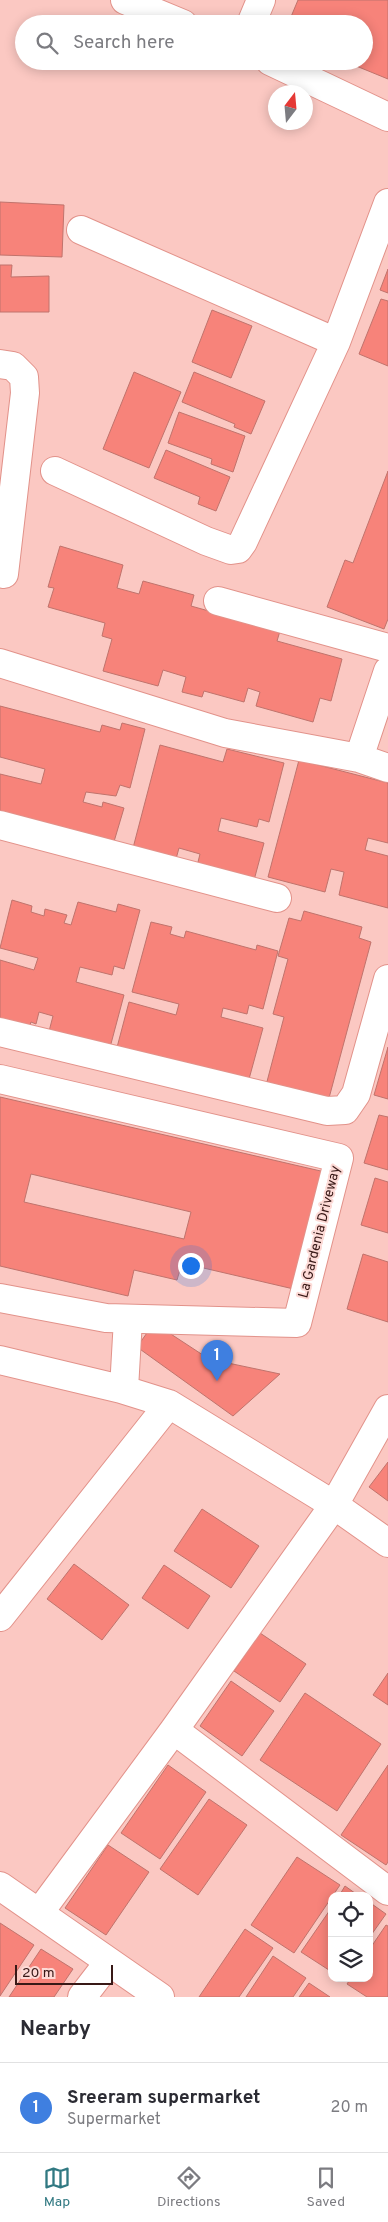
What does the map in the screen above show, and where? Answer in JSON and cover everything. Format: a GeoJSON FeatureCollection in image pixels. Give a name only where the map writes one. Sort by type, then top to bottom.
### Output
{"type":"FeatureCollection","features":[{"type":"Feature","properties":{"kind":"street"},"geometry":{"type":"LineString","coordinates":[[125,0],[161,15]]}},
{"type":"Feature","properties":{"kind":"street"},"geometry":{"type":"LineString","coordinates":[[254,15],[260,0]]}},
{"type":"Feature","properties":{"kind":"street"},"geometry":{"type":"LineString","coordinates":[[289,70],[388,117]]}},
{"type":"Feature","properties":{"kind":"street"},"geometry":{"type":"LineString","coordinates":[[54,471],[206,541],[231,550],[238,549],[243,542],[336,342],[388,203]]}},
{"type":"Feature","properties":{"kind":"street"},"geometry":{"type":"LineString","coordinates":[[81,230],[336,342]]}},
{"type":"Feature","properties":{"kind":"street"},"geometry":{"type":"LineString","coordinates":[[0,364],[13,366],[24,377],[25,393],[4,574]]}},
{"type":"Feature","properties":{"kind":"street"},"geometry":{"type":"LineString","coordinates":[[218,601],[388,648]]}},
{"type":"Feature","properties":{"kind":"street"},"geometry":{"type":"LineString","coordinates":[[0,663],[225,733],[359,758],[388,768]]}},
{"type":"Feature","properties":{"kind":"street"},"geometry":{"type":"LineString","coordinates":[[359,758],[388,671]]}},
{"type":"Feature","properties":{"kind":"street"},"geometry":{"type":"LineString","coordinates":[[0,825],[277,898]]}},
{"type":"Feature","properties":{"kind":"street"},"geometry":{"type":"LineString","coordinates":[[0,1032],[327,1111],[345,1110],[356,1094],[388,979]]}},
{"type":"Feature","properties":{"kind":"street","name":"La Gardenia Driveway"},"geometry":{"type":"LineString","coordinates":[[0,1079],[339,1158],[298,1323],[106,1318],[0,1298]]}},
{"type":"Feature","properties":{"kind":"street"},"geometry":{"type":"LineString","coordinates":[[124,1390],[128,1319]]}},
{"type":"Feature","properties":{"kind":"street"},"geometry":{"type":"LineString","coordinates":[[0,1360],[83,1379],[169,1404],[334,1505],[388,1543]]}},
{"type":"Feature","properties":{"kind":"street"},"geometry":{"type":"LineString","coordinates":[[0,1617],[169,1404]]}},
{"type":"Feature","properties":{"kind":"street"},"geometry":{"type":"LineString","coordinates":[[39,1913],[174,1730],[334,1505],[388,1409]]}},
{"type":"Feature","properties":{"kind":"street"},"geometry":{"type":"LineString","coordinates":[[174,1730],[388,1891]]}},
{"type":"Feature","properties":{"kind":"street"},"geometry":{"type":"LineString","coordinates":[[0,1886],[160,1997]]}},
{"type":"Feature","properties":{"kind":"street"},"geometry":{"type":"LineString","coordinates":[[82,1997],[109,1962]]}},
{"type":"Feature","properties":{"kind":"building"},"geometry":{"type":"Polygon","coordinates":[[[298,0],[388,0],[388,79],[366,70],[373,70],[373,15],[292,15],[298,0]]]}},
{"type":"Feature","properties":{"kind":"building"},"geometry":{"type":"Polygon","coordinates":[[[0,202],[64,205],[62,257],[0,255],[0,202]]]}},
{"type":"Feature","properties":{"kind":"building"},"geometry":{"type":"Polygon","coordinates":[[[0,265],[12,265],[11,277],[49,276],[49,312],[0,312],[0,265]]]}},
{"type":"Feature","properties":{"kind":"building"},"geometry":{"type":"Polygon","coordinates":[[[388,269],[388,293],[380,290],[388,269]]]}},
{"type":"Feature","properties":{"kind":"building"},"geometry":{"type":"Polygon","coordinates":[[[381,299],[388,301],[388,366],[359,354],[381,299]]]}},
{"type":"Feature","properties":{"kind":"building"},"geometry":{"type":"Polygon","coordinates":[[[212,310],[252,326],[231,378],[192,362],[212,310]]]}},
{"type":"Feature","properties":{"kind":"building"},"geometry":{"type":"Polygon","coordinates":[[[134,372],[181,392],[149,468],[103,449],[134,372]]]}},
{"type":"Feature","properties":{"kind":"building"},"geometry":{"type":"Polygon","coordinates":[[[194,372],[265,401],[251,434],[234,427],[235,424],[182,402],[194,372]]]}},
{"type":"Feature","properties":{"kind":"building"},"geometry":{"type":"Polygon","coordinates":[[[179,412],[245,436],[233,472],[211,464],[212,459],[168,443],[179,412]]]}},
{"type":"Feature","properties":{"kind":"building"},"geometry":{"type":"Polygon","coordinates":[[[166,450],[230,477],[216,511],[198,504],[200,497],[154,478],[166,450]]]}},
{"type":"Feature","properties":{"kind":"building"},"geometry":{"type":"Polygon","coordinates":[[[388,471],[388,619],[384,629],[327,607],[345,560],[353,563],[388,471]]]}},
{"type":"Feature","properties":{"kind":"building"},"geometry":{"type":"Polygon","coordinates":[[[60,546],[123,565],[117,588],[139,594],[143,581],[194,595],[191,606],[280,631],[277,641],[342,659],[331,701],[320,698],[313,722],[256,706],[260,692],[248,688],[244,702],[204,691],[202,697],[182,692],[186,677],[163,670],[158,686],[103,671],[112,639],[102,636],[105,623],[48,607],[54,588],[48,587],[60,546]]]}},
{"type":"Feature","properties":{"kind":"building"},"geometry":{"type":"Polygon","coordinates":[[[0,706],[100,732],[102,725],[120,730],[122,723],[145,729],[130,788],[120,785],[116,796],[86,792],[83,802],[102,807],[103,802],[124,808],[113,845],[0,815],[0,774],[41,784],[45,769],[0,757],[0,706]]]}},
{"type":"Feature","properties":{"kind":"building"},"geometry":{"type":"Polygon","coordinates":[[[160,745],[223,762],[227,749],[284,763],[269,822],[259,819],[257,827],[221,818],[218,831],[264,843],[253,884],[196,870],[200,854],[179,848],[176,859],[133,848],[160,745]]]}},
{"type":"Feature","properties":{"kind":"building"},"geometry":{"type":"Polygon","coordinates":[[[299,760],[388,783],[388,843],[368,838],[365,850],[388,856],[388,908],[339,895],[344,872],[331,869],[325,892],[268,877],[299,760]]]}},
{"type":"Feature","properties":{"kind":"building"},"geometry":{"type":"Polygon","coordinates":[[[12,900],[32,906],[31,912],[44,916],[45,909],[67,915],[64,923],[71,925],[78,902],[116,912],[118,904],[140,910],[124,969],[114,966],[112,975],[80,967],[76,982],[124,995],[108,1055],[47,1039],[53,1016],[39,1012],[36,1024],[31,1022],[27,1033],[0,1026],[0,960],[34,970],[38,958],[0,948],[12,900]]]}},
{"type":"Feature","properties":{"kind":"building"},"geometry":{"type":"Polygon","coordinates":[[[304,911],[362,927],[359,938],[371,942],[329,1098],[312,1093],[309,1105],[264,1093],[284,1017],[273,1014],[288,959],[278,956],[289,918],[301,921],[304,911]]]}},
{"type":"Feature","properties":{"kind":"building"},"geometry":{"type":"Polygon","coordinates":[[[151,922],[172,927],[170,934],[184,938],[186,931],[256,950],[257,945],[278,951],[263,1009],[249,1005],[247,1014],[223,1008],[221,1017],[263,1028],[246,1090],[115,1055],[129,1002],[176,1015],[179,1004],[132,992],[151,922]]]}},
{"type":"Feature","properties":{"kind":"building"},"geometry":{"type":"Polygon","coordinates":[[[388,1047],[388,1099],[374,1095],[388,1047]]]}},
{"type":"Feature","properties":{"kind":"building"},"geometry":{"type":"Polygon","coordinates":[[[0,1097],[325,1172],[298,1290],[182,1263],[177,1280],[134,1270],[128,1296],[0,1266],[0,1097]],[[31,1174],[24,1202],[184,1239],[191,1212],[31,1174]]]}},
{"type":"Feature","properties":{"kind":"building"},"geometry":{"type":"Polygon","coordinates":[[[379,1115],[388,1117],[388,1170],[364,1163],[379,1115]]]}},
{"type":"Feature","properties":{"kind":"building"},"geometry":{"type":"Polygon","coordinates":[[[375,1178],[388,1182],[388,1233],[361,1225],[375,1178]]]}},
{"type":"Feature","properties":{"kind":"building"},"geometry":{"type":"Polygon","coordinates":[[[363,1254],[388,1262],[388,1322],[347,1309],[363,1254]]]}},
{"type":"Feature","properties":{"kind":"building"},"geometry":{"type":"Polygon","coordinates":[[[154,1323],[209,1359],[280,1374],[233,1416],[137,1347],[154,1323]]]}},
{"type":"Feature","properties":{"kind":"building"},"geometry":{"type":"Polygon","coordinates":[[[388,1462],[388,1501],[369,1487],[388,1462]]]}},
{"type":"Feature","properties":{"kind":"building"},"geometry":{"type":"Polygon","coordinates":[[[202,1509],[259,1546],[231,1588],[174,1551],[202,1509]]]}},
{"type":"Feature","properties":{"kind":"building"},"geometry":{"type":"Polygon","coordinates":[[[74,1564],[129,1605],[102,1640],[47,1599],[74,1564]]]}},
{"type":"Feature","properties":{"kind":"building"},"geometry":{"type":"Polygon","coordinates":[[[164,1565],[210,1596],[188,1629],[142,1598],[164,1565]]]}},
{"type":"Feature","properties":{"kind":"building"},"geometry":{"type":"Polygon","coordinates":[[[260,1633],[306,1664],[280,1702],[234,1671],[260,1633]]]}},
{"type":"Feature","properties":{"kind":"building"},"geometry":{"type":"Polygon","coordinates":[[[388,1673],[388,1705],[373,1695],[388,1673]]]}},
{"type":"Feature","properties":{"kind":"building"},"geometry":{"type":"Polygon","coordinates":[[[231,1681],[274,1711],[242,1756],[200,1726],[231,1681]]]}},
{"type":"Feature","properties":{"kind":"building"},"geometry":{"type":"Polygon","coordinates":[[[305,1693],[381,1744],[337,1811],[260,1760],[305,1693]]]}},
{"type":"Feature","properties":{"kind":"building"},"geometry":{"type":"Polygon","coordinates":[[[168,1765],[206,1792],[160,1859],[121,1833],[168,1765]]]}},
{"type":"Feature","properties":{"kind":"building"},"geometry":{"type":"Polygon","coordinates":[[[388,1765],[388,1862],[386,1865],[341,1835],[388,1765]]]}},
{"type":"Feature","properties":{"kind":"building"},"geometry":{"type":"Polygon","coordinates":[[[209,1799],[247,1825],[198,1895],[160,1869],[209,1799]]]}},
{"type":"Feature","properties":{"kind":"building"},"geometry":{"type":"Polygon","coordinates":[[[108,1845],[149,1872],[106,1935],[65,1908],[108,1845]]]}},
{"type":"Feature","properties":{"kind":"building"},"geometry":{"type":"Polygon","coordinates":[[[297,1857],[340,1885],[335,1892],[328,1892],[328,1903],[294,1953],[251,1925],[297,1857]]]}},
{"type":"Feature","properties":{"kind":"building"},"geometry":{"type":"Polygon","coordinates":[[[345,1886],[353,1892],[341,1892],[345,1886]]]}},
{"type":"Feature","properties":{"kind":"building"},"geometry":{"type":"Polygon","coordinates":[[[373,1905],[386,1914],[373,1932],[373,1905]]]}},
{"type":"Feature","properties":{"kind":"building"},"geometry":{"type":"Polygon","coordinates":[[[328,1913],[328,1969],[301,1952],[328,1913]]]}},
{"type":"Feature","properties":{"kind":"building"},"geometry":{"type":"Polygon","coordinates":[[[0,1923],[34,1945],[0,1996],[0,1923]]]}},
{"type":"Feature","properties":{"kind":"building"},"geometry":{"type":"Polygon","coordinates":[[[386,1925],[388,1926],[388,1997],[367,1997],[347,1984],[348,1982],[373,1982],[373,1944],[386,1925]]]}},
{"type":"Feature","properties":{"kind":"building"},"geometry":{"type":"Polygon","coordinates":[[[245,1929],[273,1948],[239,1997],[199,1997],[245,1929]]]}},
{"type":"Feature","properties":{"kind":"building"},"geometry":{"type":"Polygon","coordinates":[[[41,1949],[73,1969],[54,1997],[9,1997],[41,1949]]]}},
{"type":"Feature","properties":{"kind":"building"},"geometry":{"type":"Polygon","coordinates":[[[273,1956],[306,1978],[293,1997],[246,1997],[273,1956]]]}},
{"type":"Feature","properties":{"kind":"building"},"geometry":{"type":"Polygon","coordinates":[[[309,1983],[330,1997],[299,1997],[309,1983]]]}},
{"type":"Feature","properties":{"kind":"place","name":"Sreeram supermarket"},"geometry":{"type":"Point","coordinates":[217,1381]}}]}
